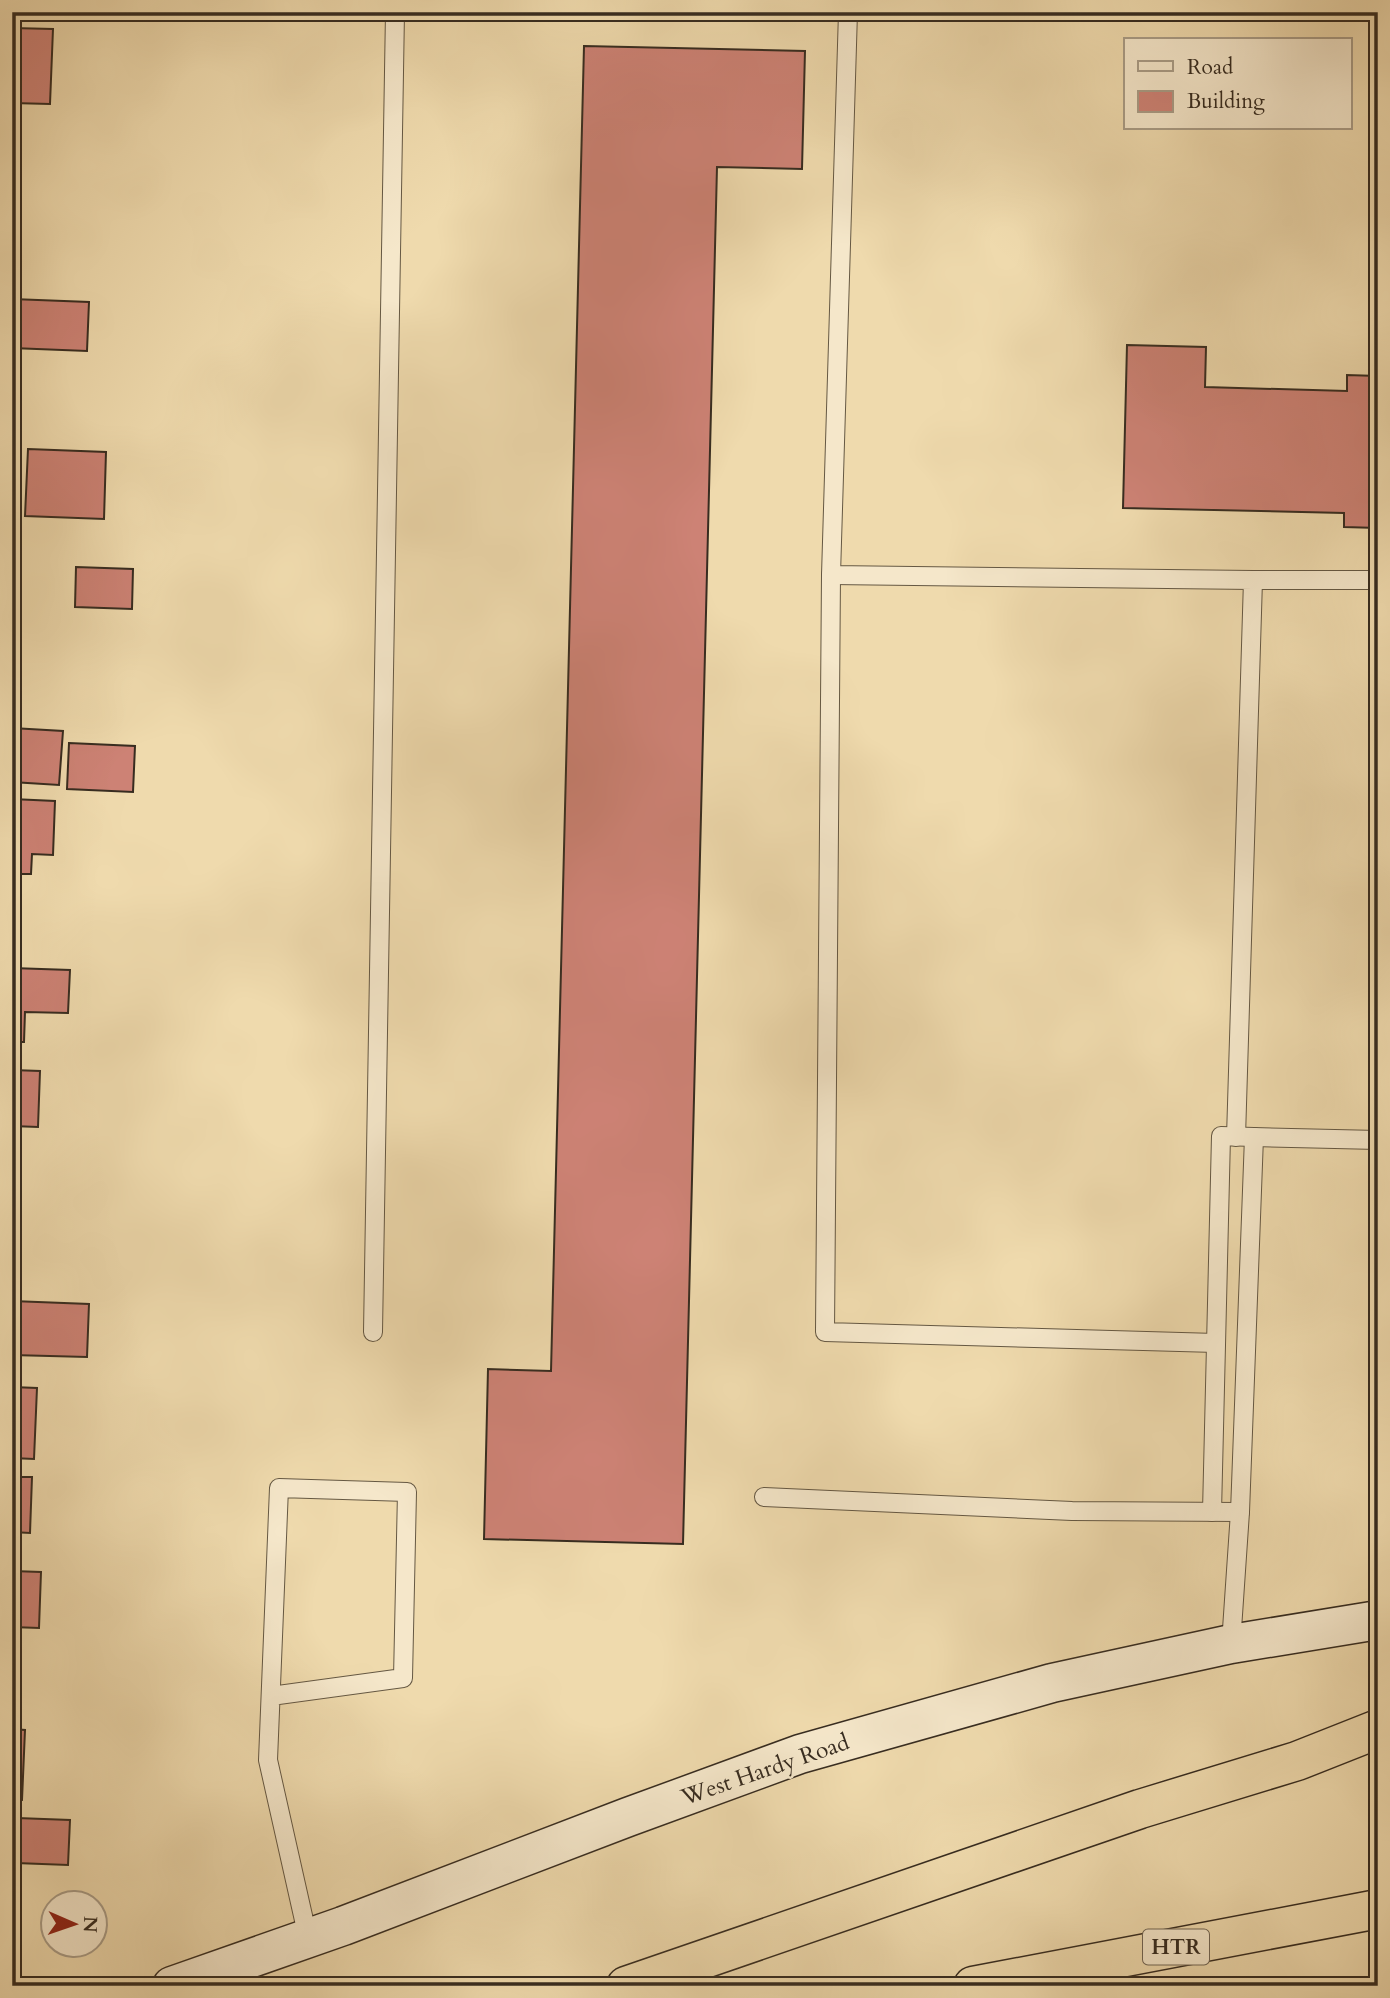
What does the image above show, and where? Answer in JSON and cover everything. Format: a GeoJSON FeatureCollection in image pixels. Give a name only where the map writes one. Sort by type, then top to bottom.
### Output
{"type":"FeatureCollection","features":[{"type":"Feature","properties":{"kind":"highway"},"geometry":{"type":"LineString","coordinates":[[626,1986],[1140,1809],[1297,1761],[1378,1729]]}},
{"type":"Feature","properties":{"kind":"highway","name":"HTR"},"geometry":{"type":"LineString","coordinates":[[973,1986],[1378,1909]]}},
{"type":"Feature","properties":{"kind":"main road","name":"West Hardy Road"},"geometry":{"type":"LineString","coordinates":[[172,1986],[308,1938],[800,1754],[1052,1683],[1231,1644],[1378,1620]]}},
{"type":"Feature","properties":{"kind":"lane"},"geometry":{"type":"LineString","coordinates":[[373,1332],[395,12]]}},
{"type":"Feature","properties":{"kind":"lane"},"geometry":{"type":"LineString","coordinates":[[848,12],[831,575],[825,1332],[1216,1343]]}},
{"type":"Feature","properties":{"kind":"lane"},"geometry":{"type":"LineString","coordinates":[[831,575],[1378,580]]}},
{"type":"Feature","properties":{"kind":"lane"},"geometry":{"type":"LineString","coordinates":[[1231,1644],[1240,1512],[1254,1173],[1245,1137],[1253,580]]}},
{"type":"Feature","properties":{"kind":"lane"},"geometry":{"type":"LineString","coordinates":[[1212,1512],[1221,1136],[1378,1140]]}},
{"type":"Feature","properties":{"kind":"lane"},"geometry":{"type":"LineString","coordinates":[[271,1696],[403,1678],[407,1492],[279,1488],[268,1760],[308,1938]]}},
{"type":"Feature","properties":{"kind":"lane"},"geometry":{"type":"LineString","coordinates":[[764,1497],[1072,1511],[1240,1512]]}},
{"type":"Feature","properties":{"kind":"building"},"geometry":{"type":"Polygon","coordinates":[[[12,28],[53,29],[50,104],[12,103],[12,28]]]}},
{"type":"Feature","properties":{"kind":"building"},"geometry":{"type":"Polygon","coordinates":[[[584,46],[805,51],[802,169],[717,167],[683,1544],[484,1539],[488,1369],[551,1371],[584,46]]]}},
{"type":"Feature","properties":{"kind":"building"},"geometry":{"type":"Polygon","coordinates":[[[12,299],[89,302],[87,351],[12,348],[12,299]]]}},
{"type":"Feature","properties":{"kind":"building"},"geometry":{"type":"Polygon","coordinates":[[[1127,345],[1206,347],[1205,387],[1347,391],[1347,375],[1378,376],[1378,528],[1344,527],[1344,513],[1123,508],[1127,345]]]}},
{"type":"Feature","properties":{"kind":"building"},"geometry":{"type":"Polygon","coordinates":[[[28,449],[106,452],[104,519],[25,516],[28,449]]]}},
{"type":"Feature","properties":{"kind":"building"},"geometry":{"type":"Polygon","coordinates":[[[76,567],[133,569],[132,609],[75,607],[76,567]]]}},
{"type":"Feature","properties":{"kind":"building"},"geometry":{"type":"Polygon","coordinates":[[[12,728],[63,731],[59,785],[12,782],[12,728]]]}},
{"type":"Feature","properties":{"kind":"building"},"geometry":{"type":"Polygon","coordinates":[[[69,743],[135,746],[133,792],[67,789],[69,743]]]}},
{"type":"Feature","properties":{"kind":"building"},"geometry":{"type":"Polygon","coordinates":[[[12,799],[55,801],[53,855],[32,854],[31,874],[12,874],[12,799]]]}},
{"type":"Feature","properties":{"kind":"building"},"geometry":{"type":"Polygon","coordinates":[[[12,968],[70,970],[68,1013],[25,1012],[24,1042],[12,1042],[12,968]]]}},
{"type":"Feature","properties":{"kind":"building"},"geometry":{"type":"Polygon","coordinates":[[[12,1070],[40,1071],[38,1127],[12,1126],[12,1070]]]}},
{"type":"Feature","properties":{"kind":"building"},"geometry":{"type":"Polygon","coordinates":[[[12,1233],[16,1233],[15,1277],[12,1277],[12,1233]]]}},
{"type":"Feature","properties":{"kind":"building"},"geometry":{"type":"Polygon","coordinates":[[[12,1301],[89,1304],[87,1357],[12,1355],[12,1301]]]}},
{"type":"Feature","properties":{"kind":"building"},"geometry":{"type":"Polygon","coordinates":[[[12,1387],[37,1388],[34,1459],[12,1458],[12,1387]]]}},
{"type":"Feature","properties":{"kind":"building"},"geometry":{"type":"Polygon","coordinates":[[[12,1477],[32,1477],[30,1533],[12,1532],[12,1477]]]}},
{"type":"Feature","properties":{"kind":"building"},"geometry":{"type":"Polygon","coordinates":[[[12,1571],[41,1572],[39,1628],[12,1627],[12,1571]]]}},
{"type":"Feature","properties":{"kind":"building"},"geometry":{"type":"Polygon","coordinates":[[[12,1640],[19,1640],[18,1686],[12,1686],[12,1640]]]}},
{"type":"Feature","properties":{"kind":"building"},"geometry":{"type":"Polygon","coordinates":[[[12,1729],[25,1730],[22,1800],[12,1799],[12,1729]]]}},
{"type":"Feature","properties":{"kind":"building"},"geometry":{"type":"Polygon","coordinates":[[[17,1818],[70,1820],[68,1865],[16,1863],[17,1818]]]}}]}
